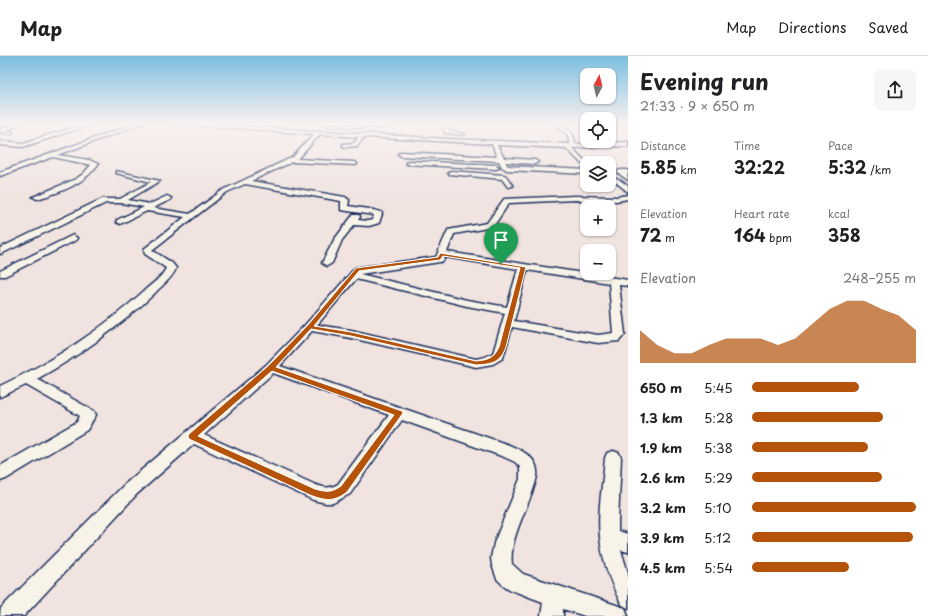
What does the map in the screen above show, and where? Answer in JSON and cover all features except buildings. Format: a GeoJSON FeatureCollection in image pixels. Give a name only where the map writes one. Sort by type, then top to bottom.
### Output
{"type":"FeatureCollection","features":[{"type":"Feature","properties":{"kind":"street"},"geometry":{"type":"LineString","coordinates":[[0,174],[72,149]]}},
{"type":"Feature","properties":{"kind":"street"},"geometry":{"type":"LineString","coordinates":[[0,392],[26,379],[66,355],[106,328],[131,308],[166,276],[172,268],[152,256],[148,252],[148,249],[219,194],[297,157],[303,149]]}},
{"type":"Feature","properties":{"kind":"street"},"geometry":{"type":"LineString","coordinates":[[449,149],[451,174],[504,177],[510,186]]}},
{"type":"Feature","properties":{"kind":"street"},"geometry":{"type":"LineString","coordinates":[[497,149],[506,168]]}},
{"type":"Feature","properties":{"kind":"street"},"geometry":{"type":"LineString","coordinates":[[573,149],[580,158]]}},
{"type":"Feature","properties":{"kind":"street"},"geometry":{"type":"LineString","coordinates":[[401,154],[535,162]]}},
{"type":"Feature","properties":{"kind":"street"},"geometry":{"type":"LineString","coordinates":[[37,197],[70,185],[92,170],[95,164],[52,156]]}},
{"type":"Feature","properties":{"kind":"street"},"geometry":{"type":"LineString","coordinates":[[291,160],[354,164]]}},
{"type":"Feature","properties":{"kind":"street"},"geometry":{"type":"LineString","coordinates":[[408,163],[580,172]]}},
{"type":"Feature","properties":{"kind":"street"},"geometry":{"type":"LineString","coordinates":[[118,172],[157,182],[121,201]]}},
{"type":"Feature","properties":{"kind":"street"},"geometry":{"type":"LineString","coordinates":[[628,172],[620,172],[628,178]]}},
{"type":"Feature","properties":{"kind":"street"},"geometry":{"type":"LineString","coordinates":[[616,180],[628,181]]}},
{"type":"Feature","properties":{"kind":"street"},"geometry":{"type":"LineString","coordinates":[[243,182],[342,199],[345,200],[344,208],[376,213],[378,217],[376,221],[369,224],[352,222]]}},
{"type":"Feature","properties":{"kind":"street"},"geometry":{"type":"LineString","coordinates":[[616,182],[628,190]]}},
{"type":"Feature","properties":{"kind":"street"},"geometry":{"type":"LineString","coordinates":[[9,616],[131,489],[271,368],[358,270],[440,258],[451,232],[490,226],[507,201],[575,198],[616,200],[628,197]]}},
{"type":"Feature","properties":{"kind":"street"},"geometry":{"type":"LineString","coordinates":[[120,222],[167,198]]}},
{"type":"Feature","properties":{"kind":"street"},"geometry":{"type":"LineString","coordinates":[[0,251],[101,202],[121,201],[191,216]]}},
{"type":"Feature","properties":{"kind":"street"},"geometry":{"type":"LineString","coordinates":[[327,263],[338,240],[361,210]]}},
{"type":"Feature","properties":{"kind":"street"},"geometry":{"type":"LineString","coordinates":[[1,276],[73,238]]}},
{"type":"Feature","properties":{"kind":"street"},"geometry":{"type":"LineString","coordinates":[[441,254],[628,284]]}},
{"type":"Feature","properties":{"kind":"street"},"geometry":{"type":"LineString","coordinates":[[309,327],[351,334],[476,363],[490,361],[499,355],[523,267]]}},
{"type":"Feature","properties":{"kind":"street"},"geometry":{"type":"LineString","coordinates":[[353,275],[467,303],[510,317],[598,339],[615,338],[619,334],[614,281]]}},
{"type":"Feature","properties":{"kind":"street"},"geometry":{"type":"LineString","coordinates":[[271,368],[503,450],[521,458],[528,465],[529,473],[526,485],[501,550],[501,562],[503,569],[509,578],[518,583],[617,616]]}},
{"type":"Feature","properties":{"kind":"street"},"geometry":{"type":"LineString","coordinates":[[0,474],[82,426],[89,415],[26,379]]}},
{"type":"Feature","properties":{"kind":"street"},"geometry":{"type":"LineString","coordinates":[[192,436],[313,492],[327,496],[336,495],[344,489],[399,413]]}},
{"type":"Feature","properties":{"kind":"street"},"geometry":{"type":"LineString","coordinates":[[613,458],[609,537],[615,565],[628,597]]}},
{"type":"Feature","properties":{"kind":"street"},"geometry":{"type":"LineString","coordinates":[[609,537],[628,543]]}},
{"type":"Feature","properties":{"kind":"street"},"geometry":{"type":"LineString","coordinates":[[552,616],[554,595]]}},
{"type":"Feature","properties":{"kind":"route"},"geometry":{"type":"LineString","coordinates":[[501,264],[441,254],[440,258],[358,270],[271,368],[192,436],[313,492],[327,496],[336,495],[344,489],[399,413],[271,368],[309,327],[351,334],[476,363],[495,359],[499,355],[502,347],[523,267],[501,264]]}}]}
